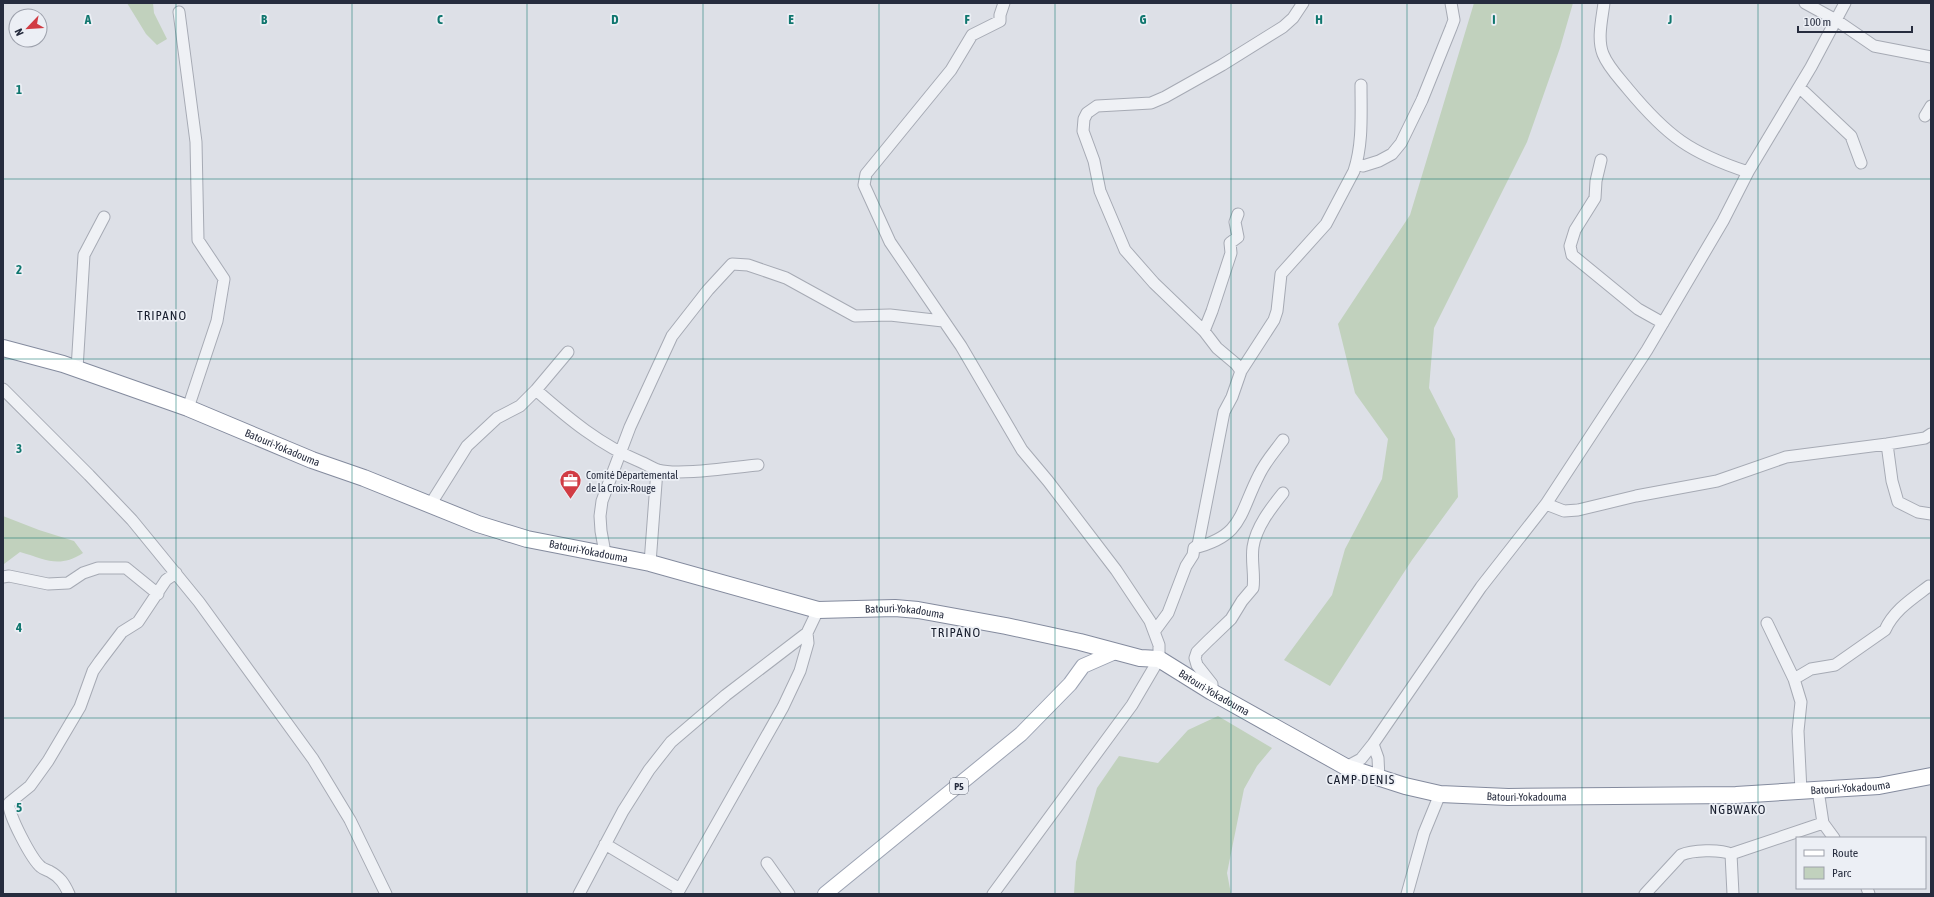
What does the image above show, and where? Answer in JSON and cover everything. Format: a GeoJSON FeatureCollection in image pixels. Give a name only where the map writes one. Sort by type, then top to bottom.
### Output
{"type":"FeatureCollection","features":[{"type":"Feature","properties":{"kind":"highway","name":"Batouri-Yokadouma"},"geometry":{"type":"LineString","coordinates":[[3,348],[18,351],[76,369],[188,408],[252,436],[478,524],[526,539],[605,553],[650,563],[818,610],[894,608],[918,610],[1006,626],[1080,642],[1140,658],[1159,659],[1212,692],[1346,767],[1405,786],[1440,794],[1508,797],[1736,795],[1879,786],[1931,776]]}},
{"type":"Feature","properties":{"kind":"main road"},"geometry":{"type":"LineString","coordinates":[[1080,642],[1083,666],[1115,652]]}},
{"type":"Feature","properties":{"kind":"main road","name":"P5"},"geometry":{"type":"LineString","coordinates":[[825,894],[1016,738],[1070,684],[1083,666]]}},
{"type":"Feature","properties":{"kind":"street"},"geometry":{"type":"LineString","coordinates":[[993,894],[1132,705],[1159,659],[1159,645],[1150,620],[1116,570],[1048,481],[1022,450],[986,386],[961,346],[890,242],[867,194],[864,179],[866,174],[952,70],[968,40],[975,33],[1000,21],[1000,15],[1004,3]]}},
{"type":"Feature","properties":{"kind":"street"},"geometry":{"type":"LineString","coordinates":[[1241,371],[1236,364],[1217,348],[1204,331],[1154,283],[1126,250],[1100,191],[1094,161],[1083,131],[1084,119],[1087,113],[1097,106],[1151,103],[1185,87],[1283,27],[1293,18],[1303,3]]}},
{"type":"Feature","properties":{"kind":"street"},"geometry":{"type":"LineString","coordinates":[[1357,162],[1363,166],[1379,161],[1392,154],[1401,143],[1422,100],[1454,20],[1451,3]]}},
{"type":"Feature","properties":{"kind":"street"},"geometry":{"type":"LineString","coordinates":[[1604,3],[1601,44],[1603,55],[1618,77],[1664,129],[1680,142],[1720,163],[1748,172]]}},
{"type":"Feature","properties":{"kind":"street"},"geometry":{"type":"LineString","coordinates":[[1805,3],[1836,20],[1874,46],[1931,57]]}},
{"type":"Feature","properties":{"kind":"street"},"geometry":{"type":"LineString","coordinates":[[1346,767],[1361,759],[1373,744],[1481,587],[1546,504],[1663,323],[1723,221],[1748,172],[1799,87],[1845,3]]}},
{"type":"Feature","properties":{"kind":"street"},"geometry":{"type":"LineString","coordinates":[[179,12],[196,142],[198,240],[224,279],[217,321],[188,408]]}},
{"type":"Feature","properties":{"kind":"street"},"geometry":{"type":"LineString","coordinates":[[1154,632],[1168,613],[1186,566],[1193,555],[1194,548],[1198,545],[1224,412],[1232,397],[1241,371],[1274,320],[1277,311],[1280,274],[1326,224],[1347,188],[1357,162],[1362,121],[1361,86]]}},
{"type":"Feature","properties":{"kind":"street"},"geometry":{"type":"LineString","coordinates":[[1799,87],[1851,136],[1861,163]]}},
{"type":"Feature","properties":{"kind":"street"},"geometry":{"type":"LineString","coordinates":[[1601,160],[1596,182],[1595,198],[1575,230],[1570,246],[1572,255],[1638,308],[1663,323]]}},
{"type":"Feature","properties":{"kind":"street"},"geometry":{"type":"LineString","coordinates":[[1204,331],[1231,253],[1230,243],[1238,237],[1235,222],[1238,214]]}},
{"type":"Feature","properties":{"kind":"street"},"geometry":{"type":"LineString","coordinates":[[76,369],[84,255],[104,217]]}},
{"type":"Feature","properties":{"kind":"street"},"geometry":{"type":"LineString","coordinates":[[605,553],[602,544],[600,516],[602,502],[620,453],[672,336],[708,290],[732,264],[748,265],[786,278],[855,316],[890,315],[943,321]]}},
{"type":"Feature","properties":{"kind":"street"},"geometry":{"type":"LineString","coordinates":[[430,505],[466,446],[497,418],[520,406],[536,390],[568,352]]}},
{"type":"Feature","properties":{"kind":"street"},"geometry":{"type":"LineString","coordinates":[[3,390],[132,520],[199,602],[313,759],[350,820],[386,894]]}},
{"type":"Feature","properties":{"kind":"street"},"geometry":{"type":"LineString","coordinates":[[536,390],[589,435],[620,453],[657,470],[684,471],[758,465]]}},
{"type":"Feature","properties":{"kind":"street"},"geometry":{"type":"LineString","coordinates":[[1546,504],[1564,511],[1578,510],[1643,494],[1717,481],[1786,457],[1925,438],[1931,434]]}},
{"type":"Feature","properties":{"kind":"street"},"geometry":{"type":"LineString","coordinates":[[1194,548],[1207,545],[1220,539],[1234,528],[1241,516],[1259,474],[1283,440]]}},
{"type":"Feature","properties":{"kind":"street"},"geometry":{"type":"LineString","coordinates":[[1887,444],[1892,481],[1898,502],[1918,512],[1931,514]]}},
{"type":"Feature","properties":{"kind":"street"},"geometry":{"type":"LineString","coordinates":[[650,563],[657,470]]}},
{"type":"Feature","properties":{"kind":"street"},"geometry":{"type":"LineString","coordinates":[[1212,692],[1212,684],[1197,665],[1194,658],[1197,652],[1231,619],[1242,601],[1253,588],[1253,547],[1271,507],[1284,493]]}},
{"type":"Feature","properties":{"kind":"street"},"geometry":{"type":"LineString","coordinates":[[3,577],[9,576],[48,584],[68,583],[84,573],[98,568],[126,568],[158,594]]}},
{"type":"Feature","properties":{"kind":"street"},"geometry":{"type":"LineString","coordinates":[[69,894],[61,878],[41,867],[35,859],[25,843],[10,810],[9,803],[30,786],[48,761],[80,707],[93,671],[100,661],[122,632],[138,622],[166,580],[176,573]]}},
{"type":"Feature","properties":{"kind":"street"},"geometry":{"type":"LineString","coordinates":[[1794,679],[1811,669],[1835,665],[1885,630],[1889,621],[1898,610],[1929,586],[1931,587]]}},
{"type":"Feature","properties":{"kind":"street"},"geometry":{"type":"LineString","coordinates":[[579,894],[605,844],[649,770],[671,742],[726,695],[807,633],[818,610]]}},
{"type":"Feature","properties":{"kind":"street"},"geometry":{"type":"LineString","coordinates":[[1767,623],[1794,679],[1802,702],[1798,731],[1801,791]]}},
{"type":"Feature","properties":{"kind":"street"},"geometry":{"type":"LineString","coordinates":[[605,844],[679,892],[783,707],[800,671],[808,643],[807,633]]}},
{"type":"Feature","properties":{"kind":"street"},"geometry":{"type":"LineString","coordinates":[[1373,744],[1378,758],[1379,778]]}},
{"type":"Feature","properties":{"kind":"street"},"geometry":{"type":"LineString","coordinates":[[1818,790],[1823,823],[1833,837]]}},
{"type":"Feature","properties":{"kind":"street"},"geometry":{"type":"LineString","coordinates":[[1408,894],[1424,833],[1440,794]]}},
{"type":"Feature","properties":{"kind":"street"},"geometry":{"type":"LineString","coordinates":[[1646,893],[1681,855],[1687,852],[1725,852],[1731,854],[1823,823]]}},
{"type":"Feature","properties":{"kind":"street"},"geometry":{"type":"LineString","coordinates":[[1731,854],[1733,894]]}},
{"type":"Feature","properties":{"kind":"street"},"geometry":{"type":"LineString","coordinates":[[767,863],[789,894]]}},
{"type":"Feature","properties":{"kind":"green space"},"geometry":{"type":"Polygon","coordinates":[[[127,3],[153,3],[154,13],[167,39],[157,45],[146,34],[127,3]]]}},
{"type":"Feature","properties":{"kind":"green space"},"geometry":{"type":"Polygon","coordinates":[[[1474,3],[1573,3],[1560,48],[1527,142],[1434,328],[1429,388],[1455,439],[1458,497],[1412,560],[1330,686],[1284,660],[1332,595],[1345,549],[1382,479],[1388,439],[1355,393],[1338,324],[1410,215],[1474,3]]]}},
{"type":"Feature","properties":{"kind":"green space"},"geometry":{"type":"Polygon","coordinates":[[[3,516],[39,530],[74,541],[83,553],[66,561],[59,562],[45,560],[20,552],[4,564],[3,516]]]}},
{"type":"Feature","properties":{"kind":"green space"},"geometry":{"type":"Polygon","coordinates":[[[1218,716],[1272,748],[1257,766],[1244,789],[1227,873],[1231,894],[1074,894],[1076,862],[1097,788],[1119,756],[1158,763],[1188,730],[1218,716]]]}},
{"type":"Feature","properties":{"kind":"place","name":"Comité Départemental de la Croix-Rouge"},"geometry":{"type":"Point","coordinates":[570,500]}},
{"type":"Feature","properties":{"kind":"district","name":"TRIPANO"},"geometry":{"type":"Point","coordinates":[162,315]}},
{"type":"Feature","properties":{"kind":"district","name":"TRIPANO"},"geometry":{"type":"Point","coordinates":[956,632]}},
{"type":"Feature","properties":{"kind":"district","name":"CAMP DENIS"},"geometry":{"type":"Point","coordinates":[1361,779]}},
{"type":"Feature","properties":{"kind":"district","name":"NGBWAKO"},"geometry":{"type":"Point","coordinates":[1738,809]}}]}
